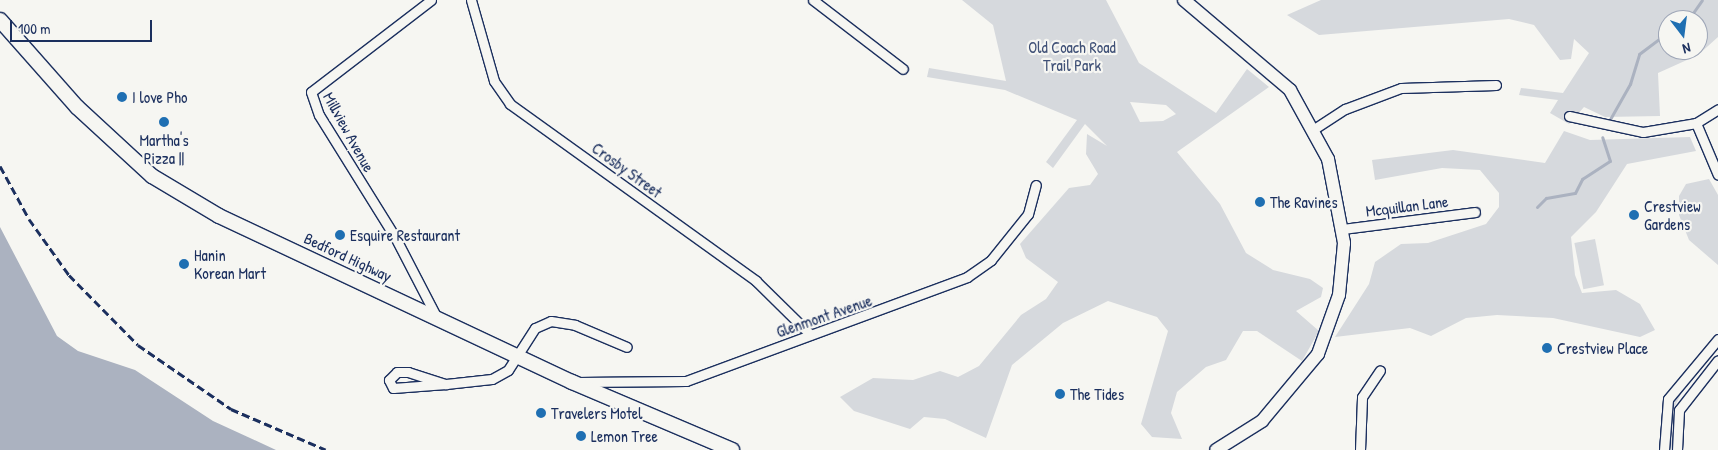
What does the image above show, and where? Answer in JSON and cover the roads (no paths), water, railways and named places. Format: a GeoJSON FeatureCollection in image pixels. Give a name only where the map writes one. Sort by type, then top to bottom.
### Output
{"type":"FeatureCollection","features":[{"type":"Feature","properties":{"kind":"main road","name":"Bedford Highway"},"geometry":{"type":"LineString","coordinates":[[0,20],[77,107],[152,176],[226,220],[572,382],[732,450]]}},
{"type":"Feature","properties":{"kind":"street","name":"Millview Avenue"},"geometry":{"type":"LineString","coordinates":[[431,0],[311,92],[318,114],[395,237],[437,318]]}},
{"type":"Feature","properties":{"kind":"street","name":"Crosby Street"},"geometry":{"type":"LineString","coordinates":[[471,0],[494,81],[510,104],[756,281],[810,334]]}},
{"type":"Feature","properties":{"kind":"street"},"geometry":{"type":"LineString","coordinates":[[813,0],[904,69]]}},
{"type":"Feature","properties":{"kind":"street"},"geometry":{"type":"LineString","coordinates":[[1184,0],[1290,90],[1314,129],[1328,159],[1343,229],[1339,295],[1318,354],[1262,421],[1216,450]]}},
{"type":"Feature","properties":{"kind":"street"},"geometry":{"type":"LineString","coordinates":[[1314,129],[1345,109],[1401,88],[1496,85]]}},
{"type":"Feature","properties":{"kind":"street"},"geometry":{"type":"LineString","coordinates":[[1569,116],[1643,132],[1696,123],[1718,109]]}},
{"type":"Feature","properties":{"kind":"street"},"geometry":{"type":"LineString","coordinates":[[1696,123],[1718,175]]}},
{"type":"Feature","properties":{"kind":"street","name":"Glenmont Avenue"},"geometry":{"type":"LineString","coordinates":[[572,382],[686,381],[810,334],[893,308],[967,277],[991,260],[1028,214],[1036,185]]}},
{"type":"Feature","properties":{"kind":"street","name":"Mcquillan Lane"},"geometry":{"type":"LineString","coordinates":[[1343,229],[1475,212]]}},
{"type":"Feature","properties":{"kind":"street"},"geometry":{"type":"LineString","coordinates":[[446,384],[408,372],[397,372],[389,380],[393,388],[446,384],[492,379],[508,370],[535,328],[551,321],[575,325],[627,347]]}},
{"type":"Feature","properties":{"kind":"street"},"geometry":{"type":"LineString","coordinates":[[1664,450],[1668,399],[1718,339]]}},
{"type":"Feature","properties":{"kind":"street"},"geometry":{"type":"LineString","coordinates":[[1676,450],[1679,410],[1718,360]]}},
{"type":"Feature","properties":{"kind":"street"},"geometry":{"type":"LineString","coordinates":[[1360,450],[1362,397],[1380,370]]}},
{"type":"Feature","properties":{"kind":"waterway"},"geometry":{"type":"LineString","coordinates":[[1695,10],[1702,0]]}},
{"type":"Feature","properties":{"kind":"waterway"},"geometry":{"type":"LineString","coordinates":[[1609,121],[1630,84],[1639,54],[1658,40]]}},
{"type":"Feature","properties":{"kind":"waterway"},"geometry":{"type":"LineString","coordinates":[[1537,207],[1546,198],[1575,193],[1582,179],[1610,161],[1602,137]]}},
{"type":"Feature","properties":{"kind":"railway"},"geometry":{"type":"LineString","coordinates":[[0,166],[29,219],[69,275],[138,345],[231,409],[326,450]]}},
{"type":"Feature","properties":{"kind":"place","name":"I love Pho"},"geometry":{"type":"Point","coordinates":[122,97]}},
{"type":"Feature","properties":{"kind":"place","name":"Martha's Pizza ||"},"geometry":{"type":"Point","coordinates":[164,122]}},
{"type":"Feature","properties":{"kind":"place","name":"The Ravines"},"geometry":{"type":"Point","coordinates":[1260,202]}},
{"type":"Feature","properties":{"kind":"place","name":"Crestview Gardens"},"geometry":{"type":"Point","coordinates":[1634,215]}},
{"type":"Feature","properties":{"kind":"place","name":"Esquire Restaurant"},"geometry":{"type":"Point","coordinates":[340,235]}},
{"type":"Feature","properties":{"kind":"place","name":"Hanin Korean Mart"},"geometry":{"type":"Point","coordinates":[184,264]}},
{"type":"Feature","properties":{"kind":"place","name":"Crestview Place"},"geometry":{"type":"Point","coordinates":[1547,348]}},
{"type":"Feature","properties":{"kind":"place","name":"The Tides"},"geometry":{"type":"Point","coordinates":[1060,394]}},
{"type":"Feature","properties":{"kind":"place","name":"Travelers Motel"},"geometry":{"type":"Point","coordinates":[541,413]}},
{"type":"Feature","properties":{"kind":"place","name":"Lemon Tree"},"geometry":{"type":"Point","coordinates":[581,436]}},
{"type":"Feature","properties":{"kind":"park label","name":"Old Coach Road Trail Park"},"geometry":{"type":"Point","coordinates":[1072,56]}}]}
